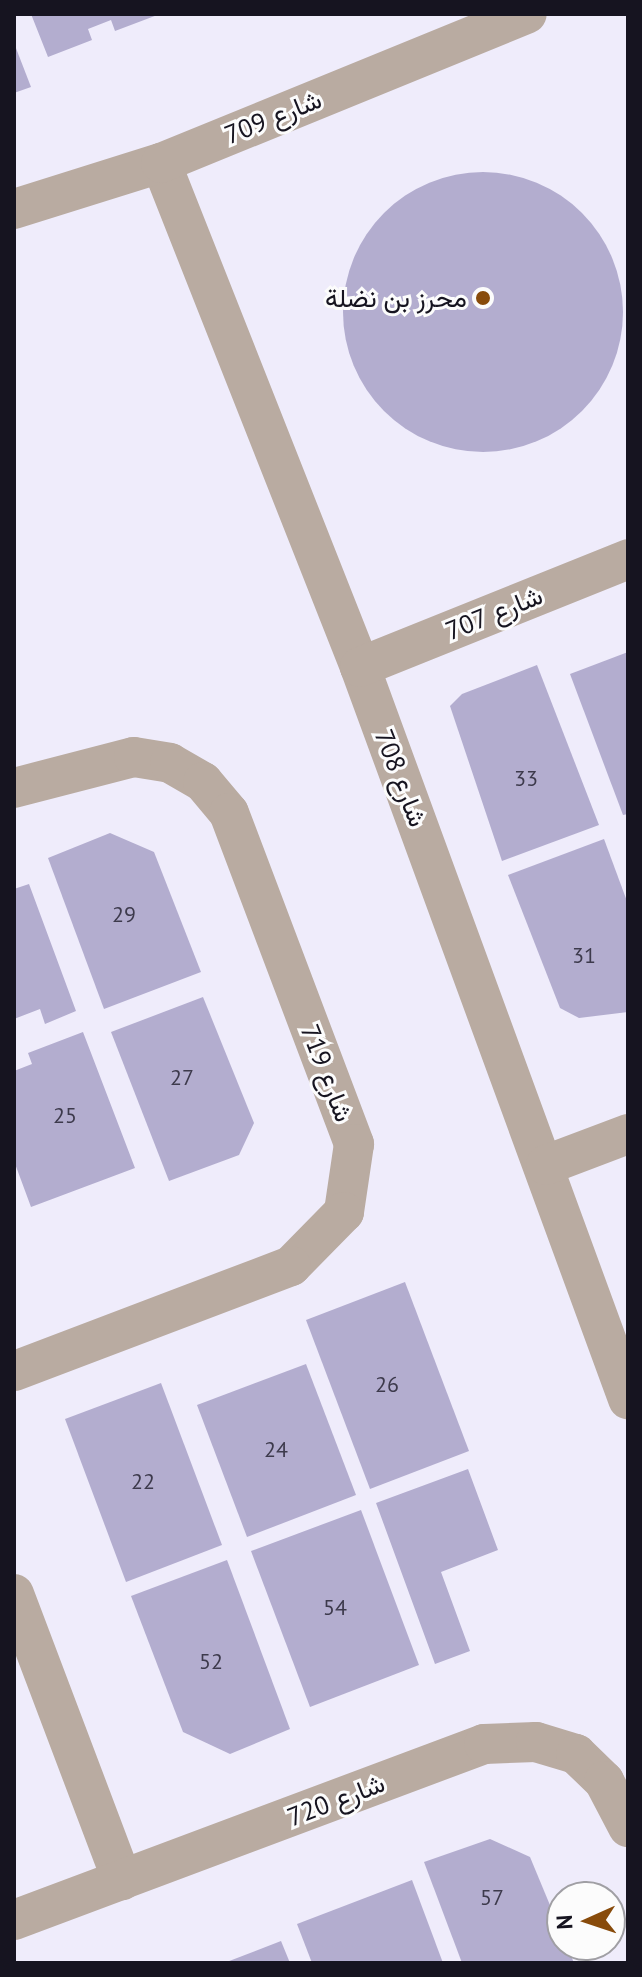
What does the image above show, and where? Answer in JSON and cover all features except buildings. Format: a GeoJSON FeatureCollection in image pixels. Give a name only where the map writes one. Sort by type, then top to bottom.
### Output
{"type":"FeatureCollection","features":[{"type":"Feature","properties":{"kind":"street","name":"شارع 709"},"geometry":{"type":"LineString","coordinates":[[14,209],[161,163],[527,14]]}},
{"type":"Feature","properties":{"kind":"street","name":"شارع 708"},"geometry":{"type":"LineString","coordinates":[[161,163],[360,667],[546,1165],[628,1399]]}},
{"type":"Feature","properties":{"kind":"street","name":"شارع 707"},"geometry":{"type":"LineString","coordinates":[[360,667],[628,559]]}},
{"type":"Feature","properties":{"kind":"street","name":"شارع 719"},"geometry":{"type":"LineString","coordinates":[[14,788],[134,757],[170,763],[203,782],[229,813],[354,1144],[344,1212],[291,1266],[14,1371]]}},
{"type":"Feature","properties":{"kind":"street"},"geometry":{"type":"LineString","coordinates":[[546,1165],[628,1134]]}},
{"type":"Feature","properties":{"kind":"street"},"geometry":{"type":"LineString","coordinates":[[14,1594],[122,1880]]}},
{"type":"Feature","properties":{"kind":"street","name":"شارع 720"},"geometry":{"type":"LineString","coordinates":[[14,1920],[484,1744],[536,1742],[576,1754],[604,1781],[628,1827]]}},
{"type":"Feature","properties":{"kind":"place","name":"محرز بن نضلة"},"geometry":{"type":"Point","coordinates":[483,298]}}]}
